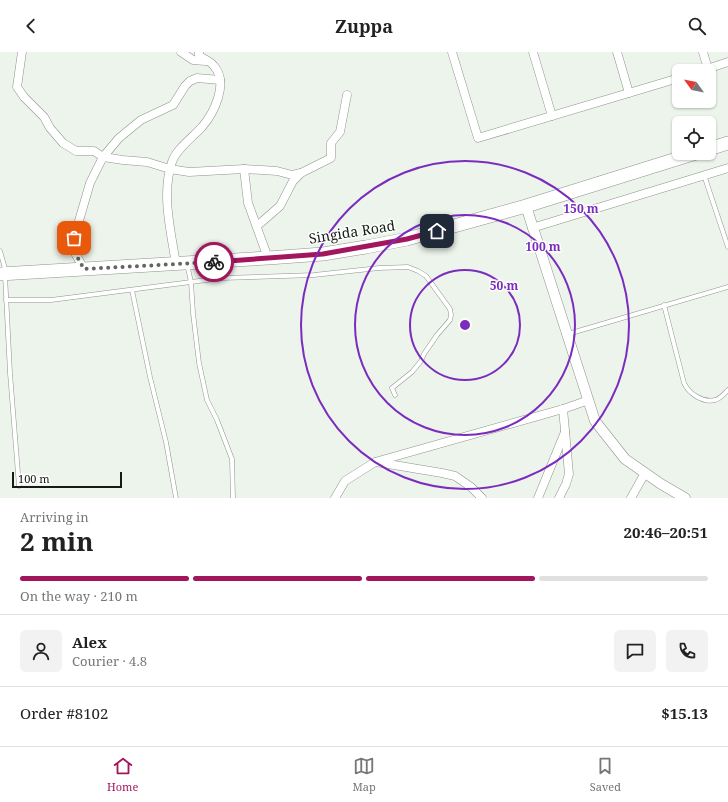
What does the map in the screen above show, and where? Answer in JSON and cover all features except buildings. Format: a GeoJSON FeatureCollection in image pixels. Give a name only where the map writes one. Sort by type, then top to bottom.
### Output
{"type":"FeatureCollection","features":[{"type":"Feature","properties":{"kind":"highway"},"geometry":{"type":"LineString","coordinates":[[716,147],[728,143]]}},
{"type":"Feature","properties":{"kind":"highway","name":"Singida Road"},"geometry":{"type":"LineString","coordinates":[[4,274],[323,254],[407,239],[526,206],[674,160]]}},
{"type":"Feature","properties":{"kind":"street"},"geometry":{"type":"LineString","coordinates":[[22,52],[17,87],[24,97],[44,117],[50,128],[63,143],[76,151],[94,151],[103,157],[147,162],[170,169],[189,172],[244,169],[257,171],[277,171],[292,175],[301,174]]}},
{"type":"Feature","properties":{"kind":"street"},"geometry":{"type":"LineString","coordinates":[[181,52],[193,60],[208,61]]}},
{"type":"Feature","properties":{"kind":"street"},"geometry":{"type":"LineString","coordinates":[[182,264],[168,204],[170,169],[176,154],[203,126],[213,109],[220,89],[220,80],[214,66],[199,56],[199,52]]}},
{"type":"Feature","properties":{"kind":"street"},"geometry":{"type":"LineString","coordinates":[[452,52],[478,138],[672,80]]}},
{"type":"Feature","properties":{"kind":"street"},"geometry":{"type":"LineString","coordinates":[[533,52],[552,116]]}},
{"type":"Feature","properties":{"kind":"street"},"geometry":{"type":"LineString","coordinates":[[617,52],[629,93]]}},
{"type":"Feature","properties":{"kind":"street"},"geometry":{"type":"LineString","coordinates":[[703,52],[704,64]]}},
{"type":"Feature","properties":{"kind":"street"},"geometry":{"type":"LineString","coordinates":[[716,66],[728,62]]}},
{"type":"Feature","properties":{"kind":"street"},"geometry":{"type":"LineString","coordinates":[[84,269],[75,253],[74,238],[90,184],[103,157],[119,138],[141,120],[173,105],[190,81],[197,78],[220,80]]}},
{"type":"Feature","properties":{"kind":"street"},"geometry":{"type":"LineString","coordinates":[[257,226],[280,206],[293,181],[301,174],[330,158],[331,143],[340,132],[347,96]]}},
{"type":"Feature","properties":{"kind":"street"},"geometry":{"type":"LineString","coordinates":[[532,228],[728,168]]}},
{"type":"Feature","properties":{"kind":"street"},"geometry":{"type":"LineString","coordinates":[[244,169],[248,203],[268,258]]}},
{"type":"Feature","properties":{"kind":"street"},"geometry":{"type":"LineString","coordinates":[[526,206],[595,420],[625,459],[685,498]]}},
{"type":"Feature","properties":{"kind":"street"},"geometry":{"type":"LineString","coordinates":[[335,498],[345,481],[375,462],[563,409],[589,400]]}},
{"type":"Feature","properties":{"kind":"street"},"geometry":{"type":"LineString","coordinates":[[559,498],[569,474],[563,409]]}},
{"type":"Feature","properties":{"kind":"street"},"geometry":{"type":"LineString","coordinates":[[538,498],[565,430]]}},
{"type":"Feature","properties":{"kind":"street"},"geometry":{"type":"LineString","coordinates":[[375,462],[455,476],[471,487],[482,498]]}},
{"type":"Feature","properties":{"kind":"street"},"geometry":{"type":"LineString","coordinates":[[631,498],[645,473]]}},
{"type":"Feature","properties":{"kind":"lane"},"geometry":{"type":"LineString","coordinates":[[704,176],[728,247]]}},
{"type":"Feature","properties":{"kind":"lane"},"geometry":{"type":"LineString","coordinates":[[0,251],[4,274],[19,486]]}},
{"type":"Feature","properties":{"kind":"lane"},"geometry":{"type":"LineString","coordinates":[[182,264],[191,282],[199,363],[207,400],[217,420],[232,459],[233,498]]}},
{"type":"Feature","properties":{"kind":"lane"},"geometry":{"type":"LineString","coordinates":[[6,300],[51,300],[222,278],[314,275],[379,268],[408,267],[426,276],[450,309],[451,315],[450,320],[437,335],[421,361],[412,372],[392,388],[395,395]]}},
{"type":"Feature","properties":{"kind":"lane"},"geometry":{"type":"LineString","coordinates":[[567,334],[728,287]]}},
{"type":"Feature","properties":{"kind":"lane"},"geometry":{"type":"LineString","coordinates":[[132,290],[150,377],[166,442],[176,498]]}},
{"type":"Feature","properties":{"kind":"lane"},"geometry":{"type":"LineString","coordinates":[[664,306],[687,390],[702,399],[709,400],[716,400],[728,390]]}},
{"type":"Feature","properties":{"kind":"way so far"},"geometry":{"type":"LineString","coordinates":[[74,238],[75,253],[84,269],[214,262]]}},
{"type":"Feature","properties":{"kind":"route"},"geometry":{"type":"LineString","coordinates":[[214,262],[323,254],[407,239],[437,231]]}}]}
